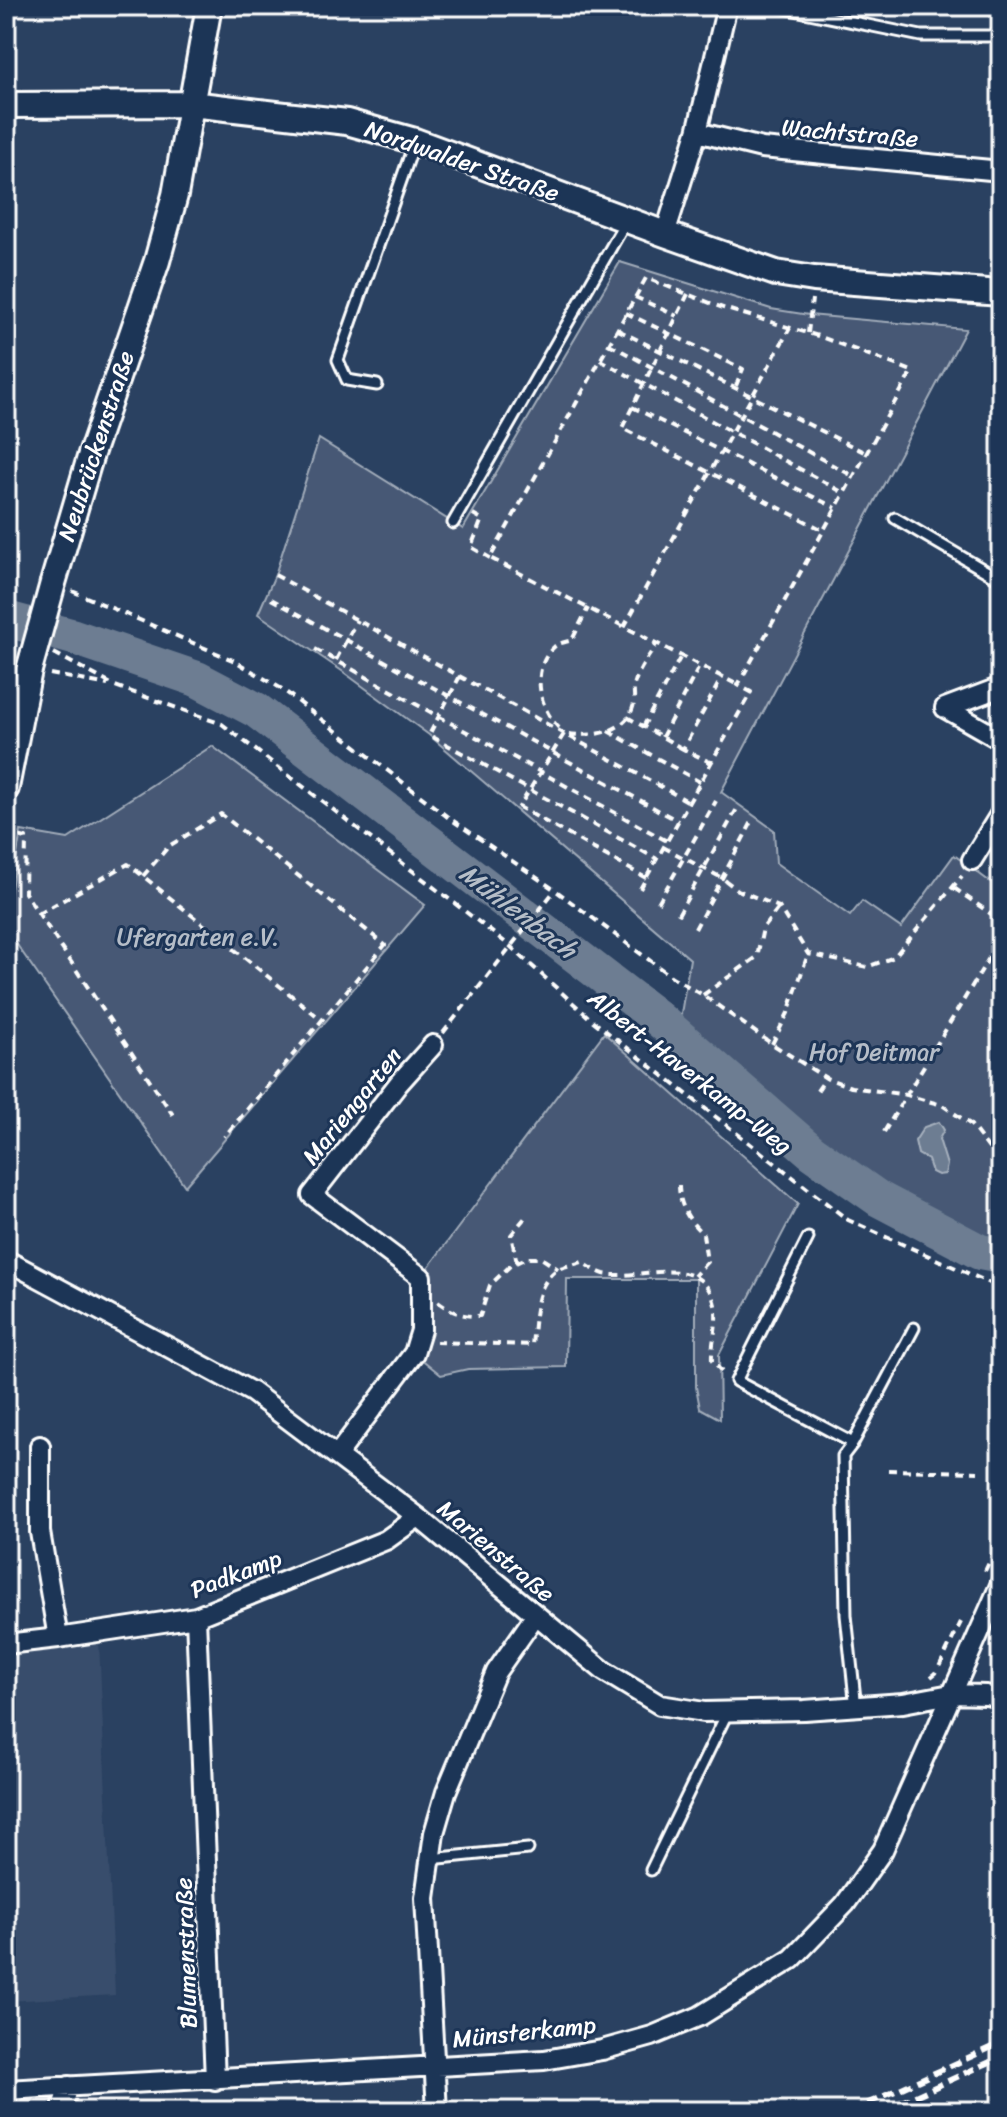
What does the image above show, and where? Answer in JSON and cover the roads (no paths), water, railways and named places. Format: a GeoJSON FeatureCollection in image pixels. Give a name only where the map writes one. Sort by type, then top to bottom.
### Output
{"type":"FeatureCollection","features":[{"type":"Feature","properties":{"kind":"main road","name":"Neubrückenstraße"},"geometry":{"type":"LineString","coordinates":[[6,788],[53,583],[91,454],[157,261],[175,195],[209,6]]}},
{"type":"Feature","properties":{"kind":"main road","name":"Nordwalder Straße"},"geometry":{"type":"LineString","coordinates":[[6,105],[191,104],[347,122],[415,141],[776,273],[814,279],[1001,293]]}},
{"type":"Feature","properties":{"kind":"street"},"geometry":{"type":"LineString","coordinates":[[665,234],[697,132],[727,6]]}},
{"type":"Feature","properties":{"kind":"street","name":"Wachtstraße"},"geometry":{"type":"LineString","coordinates":[[697,132],[762,148],[1001,171]]}},
{"type":"Feature","properties":{"kind":"street"},"geometry":{"type":"LineString","coordinates":[[1001,687],[945,708],[1001,740]]}},
{"type":"Feature","properties":{"kind":"street"},"geometry":{"type":"LineString","coordinates":[[970,863],[1001,813]]}},
{"type":"Feature","properties":{"kind":"street"},"geometry":{"type":"LineString","coordinates":[[984,840],[1001,851]]}},
{"type":"Feature","properties":{"kind":"street","name":"Mariengarten"},"geometry":{"type":"LineString","coordinates":[[338,1454],[414,1353],[421,1330],[421,1277],[312,1195],[399,1083],[433,1045]]}},
{"type":"Feature","properties":{"kind":"street","name":"Marienstraße"},"geometry":{"type":"LineString","coordinates":[[6,1260],[252,1392],[418,1517],[604,1671],[660,1705],[704,1712],[856,1708],[951,1694],[1001,1698]]}},
{"type":"Feature","properties":{"kind":"street"},"geometry":{"type":"LineString","coordinates":[[40,1446],[40,1532],[58,1638]]}},
{"type":"Feature","properties":{"kind":"street","name":"Padkamp"},"geometry":{"type":"LineString","coordinates":[[6,1644],[196,1617],[386,1540],[418,1517]]}},
{"type":"Feature","properties":{"kind":"street","name":"Münsterkamp"},"geometry":{"type":"LineString","coordinates":[[215,2080],[544,2060],[602,2050],[652,2036],[700,2016],[792,1959],[845,1904],[883,1850],[1001,1583]]}},
{"type":"Feature","properties":{"kind":"street"},"geometry":{"type":"LineString","coordinates":[[437,2111],[425,1898],[434,1833],[446,1792],[496,1672],[535,1616]]}},
{"type":"Feature","properties":{"kind":"street","name":"Blumenstraße"},"geometry":{"type":"LineString","coordinates":[[196,1617],[215,2080]]}},
{"type":"Feature","properties":{"kind":"street"},"geometry":{"type":"LineString","coordinates":[[6,2090],[215,2080]]}},
{"type":"Feature","properties":{"kind":"street"},"geometry":{"type":"LineString","coordinates":[[61,2111],[69,2086]]}},
{"type":"Feature","properties":{"kind":"lane"},"geometry":{"type":"LineString","coordinates":[[775,6],[921,36],[1001,36]]}},
{"type":"Feature","properties":{"kind":"lane"},"geometry":{"type":"LineString","coordinates":[[377,385],[347,380],[338,360],[415,141]]}},
{"type":"Feature","properties":{"kind":"lane"},"geometry":{"type":"LineString","coordinates":[[453,523],[627,220]]}},
{"type":"Feature","properties":{"kind":"lane"},"geometry":{"type":"LineString","coordinates":[[895,518],[1001,580]]}},
{"type":"Feature","properties":{"kind":"lane"},"geometry":{"type":"LineString","coordinates":[[808,1238],[736,1381],[853,1443]]}},
{"type":"Feature","properties":{"kind":"lane"},"geometry":{"type":"LineString","coordinates":[[856,1708],[846,1615],[843,1456],[853,1443],[914,1328]]}},
{"type":"Feature","properties":{"kind":"lane"},"geometry":{"type":"LineString","coordinates":[[651,1870],[728,1711]]}},
{"type":"Feature","properties":{"kind":"lane"},"geometry":{"type":"LineString","coordinates":[[430,1859],[528,1849]]}},
{"type":"Feature","properties":{"kind":"waterway","name":"Mühlenbach"},"geometry":{"type":"LineString","coordinates":[[6,619],[74,637],[197,679],[256,710],[655,1016],[812,1152],[879,1199],[980,1252],[1001,1256]]}},
{"type":"Feature","properties":{"kind":"railway"},"geometry":{"type":"LineString","coordinates":[[851,2111],[1001,2043]]}},
{"type":"Feature","properties":{"kind":"railway"},"geometry":{"type":"LineString","coordinates":[[882,2111],[1001,2057]]}},
{"type":"Feature","properties":{"kind":"park label","name":"Ufergarten e.V."},"geometry":{"type":"Point","coordinates":[198,937]}},
{"type":"Feature","properties":{"kind":"park label","name":"Hof Deitmar"},"geometry":{"type":"Point","coordinates":[874,1052]}}]}
